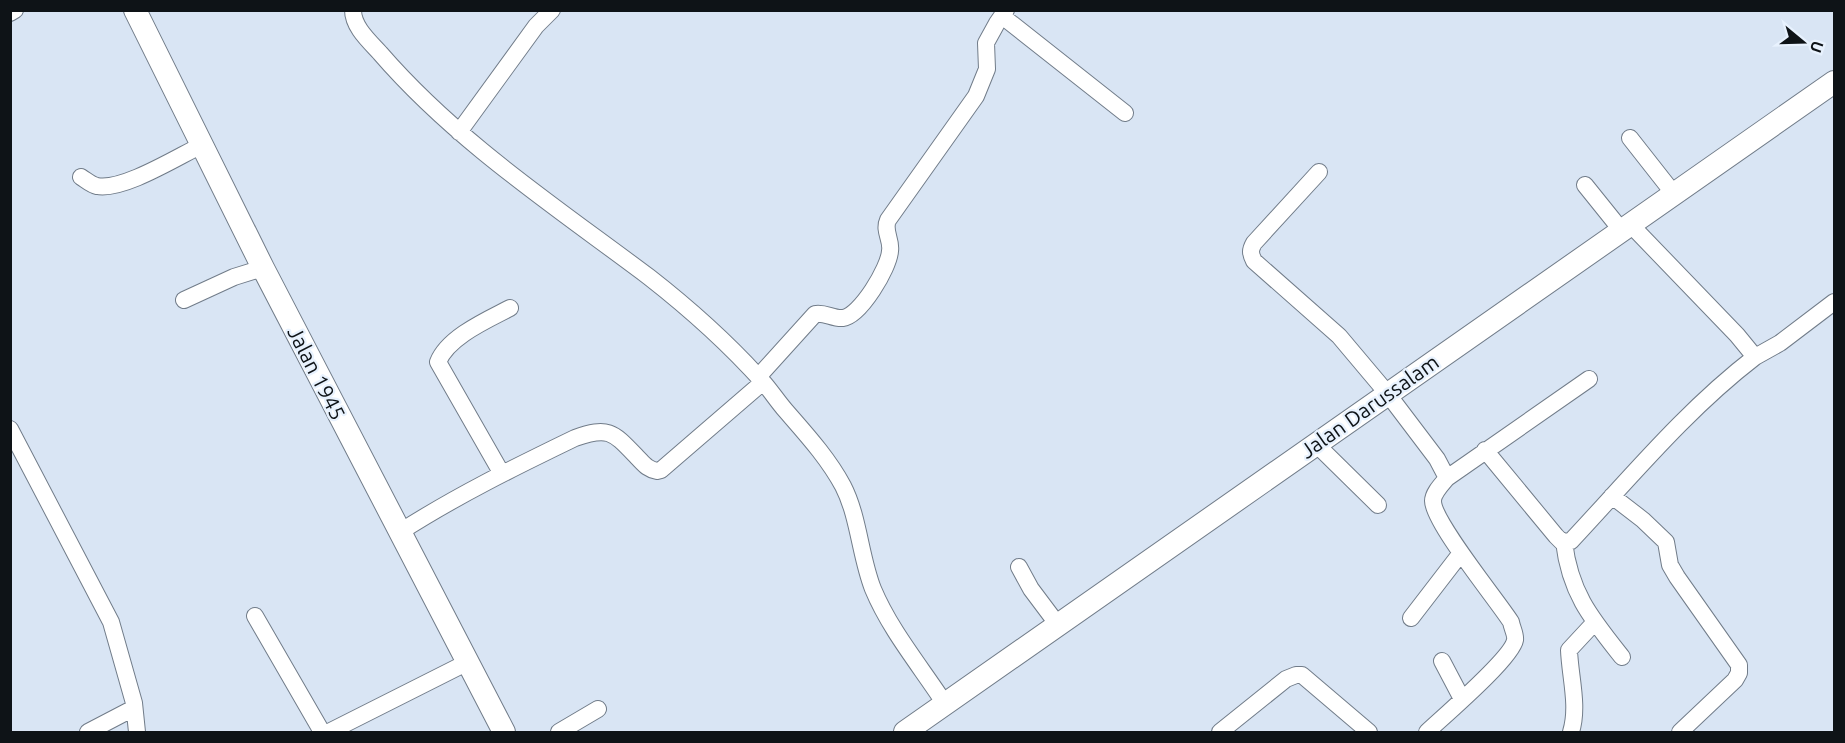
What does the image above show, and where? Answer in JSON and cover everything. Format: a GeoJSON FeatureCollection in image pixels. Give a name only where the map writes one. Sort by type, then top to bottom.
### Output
{"type":"FeatureCollection","features":[{"type":"Feature","properties":{"kind":"street"},"geometry":{"type":"LineString","coordinates":[[10,13],[15,10]]}},
{"type":"Feature","properties":{"kind":"street","name":"Jalan 1945"},"geometry":{"type":"LineString","coordinates":[[135,10],[262,268],[504,732]]}},
{"type":"Feature","properties":{"kind":"street"},"geometry":{"type":"LineString","coordinates":[[459,132],[536,26],[552,10]]}},
{"type":"Feature","properties":{"kind":"street"},"geometry":{"type":"LineString","coordinates":[[349,11],[359,28],[385,59],[412,88],[473,145],[651,279],[704,322],[760,379],[841,482],[848,495],[865,567],[874,591],[945,704]]}},
{"type":"Feature","properties":{"kind":"street"},"geometry":{"type":"LineString","coordinates":[[400,532],[436,508],[502,474],[574,438],[601,431],[615,436],[646,467],[657,471],[676,457],[760,379],[815,314],[823,313],[843,318],[857,310],[873,289],[890,256],[891,248],[885,228],[888,220],[976,96],[987,69],[986,43],[1004,13],[1125,113]]}},
{"type":"Feature","properties":{"kind":"street","name":"Jalan Darussalam"},"geometry":{"type":"LineString","coordinates":[[905,732],[1834,81]]}},
{"type":"Feature","properties":{"kind":"street"},"geometry":{"type":"LineString","coordinates":[[1630,138],[1674,194]]}},
{"type":"Feature","properties":{"kind":"street"},"geometry":{"type":"LineString","coordinates":[[81,177],[92,185],[100,187],[118,184],[136,178],[202,145]]}},
{"type":"Feature","properties":{"kind":"street"},"geometry":{"type":"LineString","coordinates":[[1319,172],[1254,243],[1250,250],[1251,255],[1254,261],[1338,336],[1387,393],[1437,459],[1447,478]]}},
{"type":"Feature","properties":{"kind":"street"},"geometry":{"type":"LineString","coordinates":[[1585,185],[1737,335],[1755,357]]}},
{"type":"Feature","properties":{"kind":"street"},"geometry":{"type":"LineString","coordinates":[[184,300],[234,277],[262,268]]}},
{"type":"Feature","properties":{"kind":"street"},"geometry":{"type":"LineString","coordinates":[[1485,450],[1556,536],[1564,542],[1571,541],[1612,495],[1725,380],[1755,357],[1780,343],[1834,302]]}},
{"type":"Feature","properties":{"kind":"street"},"geometry":{"type":"LineString","coordinates":[[502,474],[438,362],[449,345],[474,327],[510,308]]}},
{"type":"Feature","properties":{"kind":"street"},"geometry":{"type":"LineString","coordinates":[[1428,732],[1505,658],[1515,641],[1511,622],[1461,553],[1433,501],[1447,478],[1589,379]]}},
{"type":"Feature","properties":{"kind":"street"},"geometry":{"type":"LineString","coordinates":[[10,429],[111,622],[124,664],[137,732]]}},
{"type":"Feature","properties":{"kind":"street"},"geometry":{"type":"LineString","coordinates":[[1316,444],[1378,505]]}},
{"type":"Feature","properties":{"kind":"street"},"geometry":{"type":"LineString","coordinates":[[1612,495],[1643,520],[1666,543],[1670,565],[1677,577],[1739,665],[1735,680],[1691,729]]}},
{"type":"Feature","properties":{"kind":"street"},"geometry":{"type":"LineString","coordinates":[[1564,542],[1568,571],[1574,589],[1595,622],[1622,657]]}},
{"type":"Feature","properties":{"kind":"street"},"geometry":{"type":"LineString","coordinates":[[1411,618],[1461,553]]}},
{"type":"Feature","properties":{"kind":"street"},"geometry":{"type":"LineString","coordinates":[[1019,567],[1031,589],[1058,625]]}},
{"type":"Feature","properties":{"kind":"street"},"geometry":{"type":"LineString","coordinates":[[255,616],[322,732]]}},
{"type":"Feature","properties":{"kind":"street"},"geometry":{"type":"LineString","coordinates":[[1571,732],[1575,707],[1569,650],[1595,622]]}},
{"type":"Feature","properties":{"kind":"street"},"geometry":{"type":"LineString","coordinates":[[1442,661],[1462,699]]}},
{"type":"Feature","properties":{"kind":"street"},"geometry":{"type":"LineString","coordinates":[[329,732],[468,662]]}},
{"type":"Feature","properties":{"kind":"street"},"geometry":{"type":"LineString","coordinates":[[1220,732],[1286,680],[1302,675],[1369,732]]}},
{"type":"Feature","properties":{"kind":"street"},"geometry":{"type":"LineString","coordinates":[[88,732],[134,708]]}},
{"type":"Feature","properties":{"kind":"street"},"geometry":{"type":"LineString","coordinates":[[559,732],[598,709]]}},
{"type":"Feature","properties":{"kind":"street"},"geometry":{"type":"LineString","coordinates":[[1440,720],[1452,732]]}}]}
